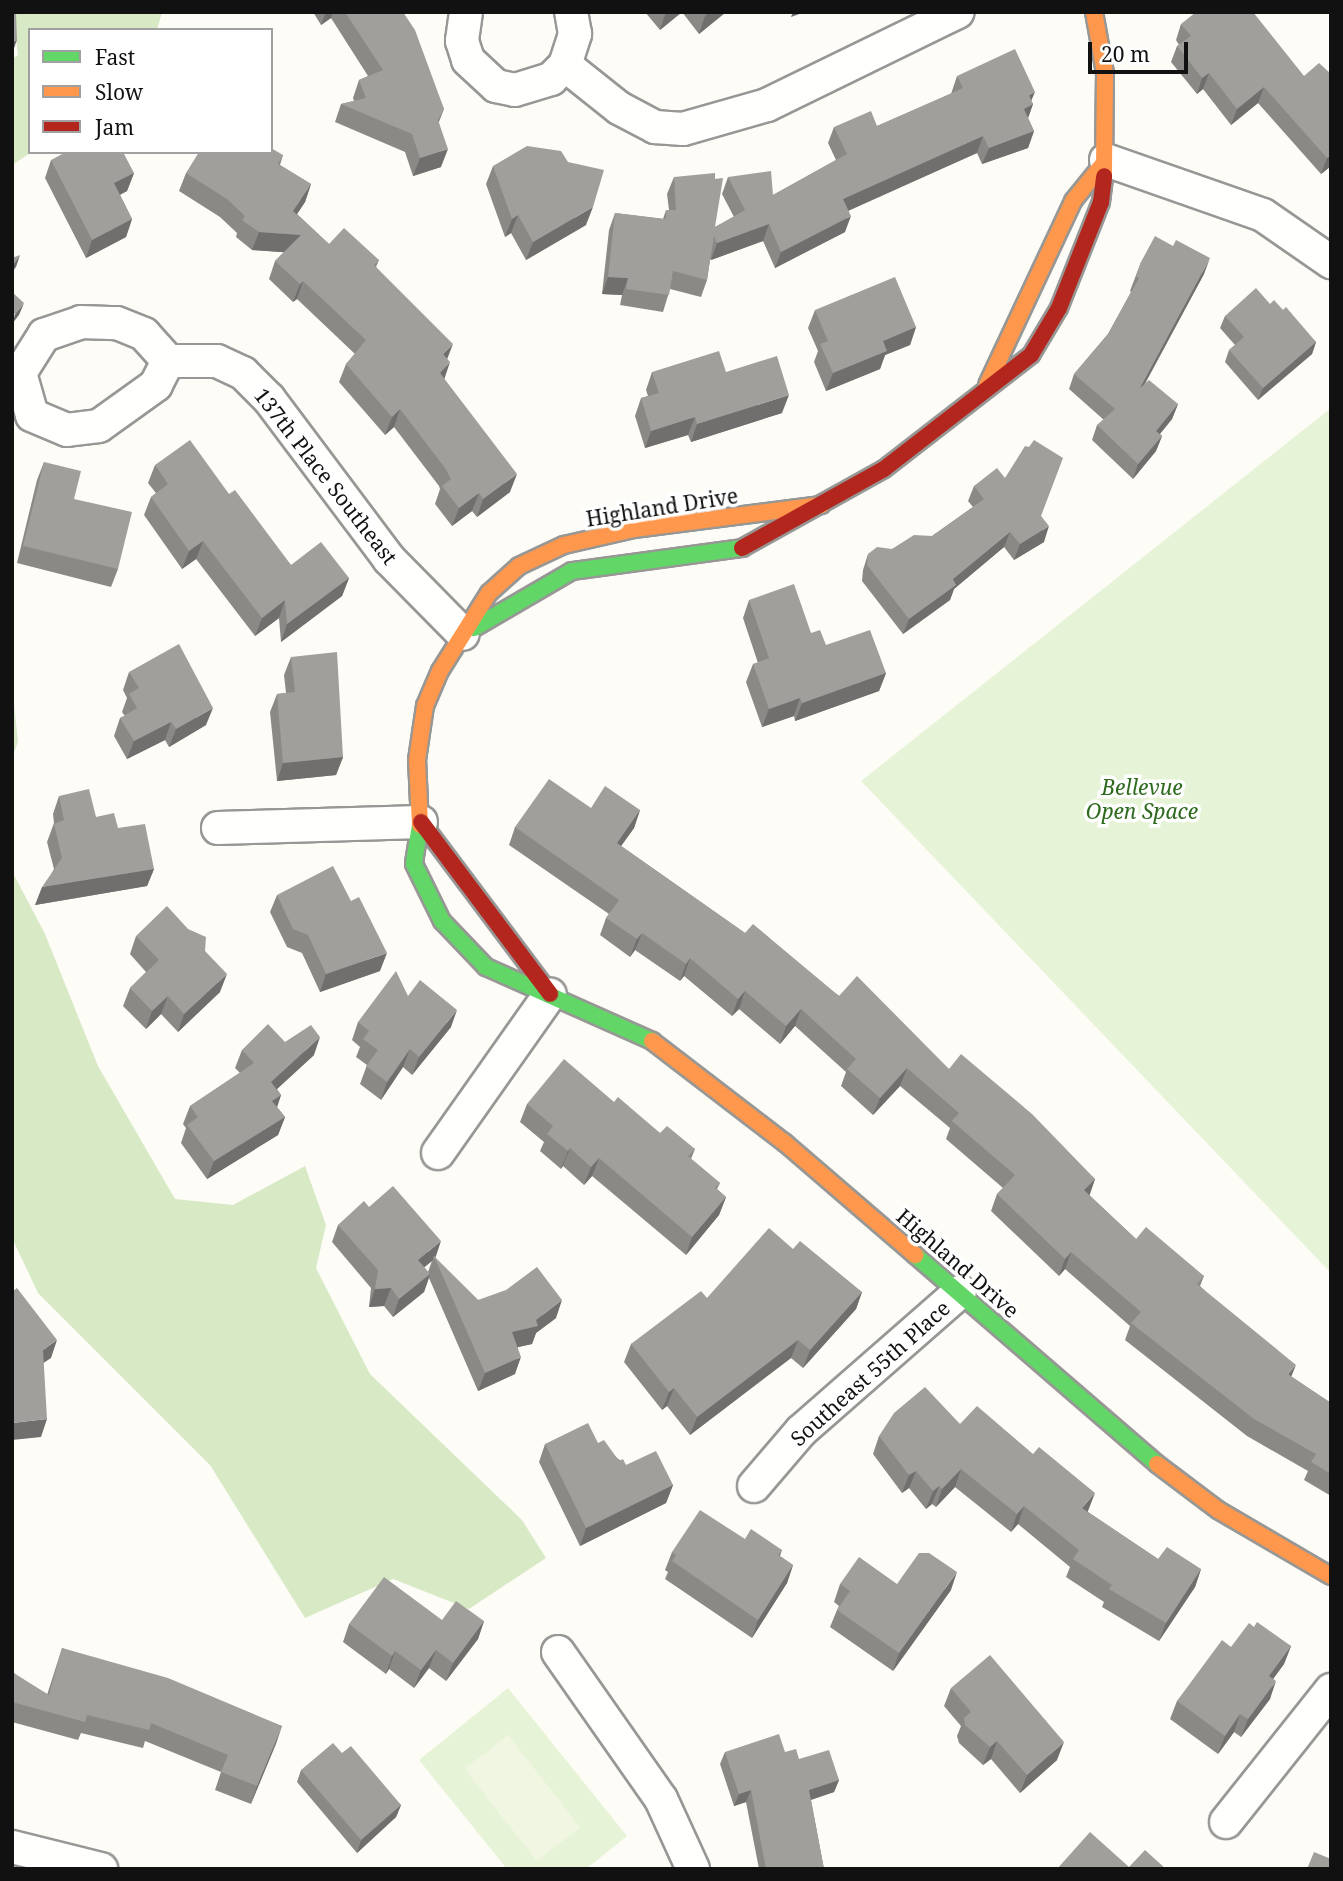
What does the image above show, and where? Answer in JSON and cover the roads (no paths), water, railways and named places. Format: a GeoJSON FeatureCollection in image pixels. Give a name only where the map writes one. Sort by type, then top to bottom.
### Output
{"type":"FeatureCollection","features":[{"type":"Feature","properties":{"kind":"street"},"geometry":{"type":"LineString","coordinates":[[466,12],[462,41],[468,60],[496,86],[534,87],[565,65],[575,34],[571,12]]}},
{"type":"Feature","properties":{"kind":"street"},"geometry":{"type":"LineString","coordinates":[[565,65],[619,108],[654,127],[683,130],[767,105],[958,12]]}},
{"type":"Feature","properties":{"kind":"street","name":"Highland Drive"},"geometry":{"type":"LineString","coordinates":[[463,634],[572,572],[749,547],[926,440],[1031,355],[1059,308],[1101,202],[1106,160],[1105,72],[1094,12]]}},
{"type":"Feature","properties":{"kind":"street"},"geometry":{"type":"LineString","coordinates":[[1106,160],[1263,215],[1331,262]]}},
{"type":"Feature","properties":{"kind":"street","name":"Highland Drive"},"geometry":{"type":"LineString","coordinates":[[983,393],[1073,201],[1106,160]]}},
{"type":"Feature","properties":{"kind":"street"},"geometry":{"type":"LineString","coordinates":[[82,322],[117,323],[144,334],[168,360],[156,384],[99,426],[67,430],[32,415],[20,373],[44,335],[82,322]]}},
{"type":"Feature","properties":{"kind":"street","name":"137th Place Southeast"},"geometry":{"type":"LineString","coordinates":[[168,360],[217,361],[243,373],[269,399],[389,559],[463,634]]}},
{"type":"Feature","properties":{"kind":"street","name":"Highland Drive"},"geometry":{"type":"LineString","coordinates":[[821,505],[634,529],[564,545],[519,566],[499,584],[463,634],[425,706],[417,760],[421,822],[414,863],[442,921],[486,967],[668,1050],[960,1292],[1168,1475],[1218,1510],[1331,1576]]}},
{"type":"Feature","properties":{"kind":"street"},"geometry":{"type":"LineString","coordinates":[[218,828],[421,822]]}},
{"type":"Feature","properties":{"kind":"street","name":"Highland Drive"},"geometry":{"type":"LineString","coordinates":[[421,822],[550,994]]}},
{"type":"Feature","properties":{"kind":"street"},"geometry":{"type":"LineString","coordinates":[[438,1153],[550,994]]}},
{"type":"Feature","properties":{"kind":"street","name":"Southeast 55th Place"},"geometry":{"type":"LineString","coordinates":[[754,1486],[801,1431],[960,1292]]}},
{"type":"Feature","properties":{"kind":"street"},"geometry":{"type":"LineString","coordinates":[[558,1652],[661,1799],[693,1869]]}},
{"type":"Feature","properties":{"kind":"street"},"geometry":{"type":"LineString","coordinates":[[1226,1822],[1331,1690]]}},
{"type":"Feature","properties":{"kind":"street"},"geometry":{"type":"LineString","coordinates":[[12,1847],[101,1869]]}},
{"type":"Feature","properties":{"kind":"park label","name":"Bellevue Open Space"},"geometry":{"type":"Point","coordinates":[1142,799]}}]}
